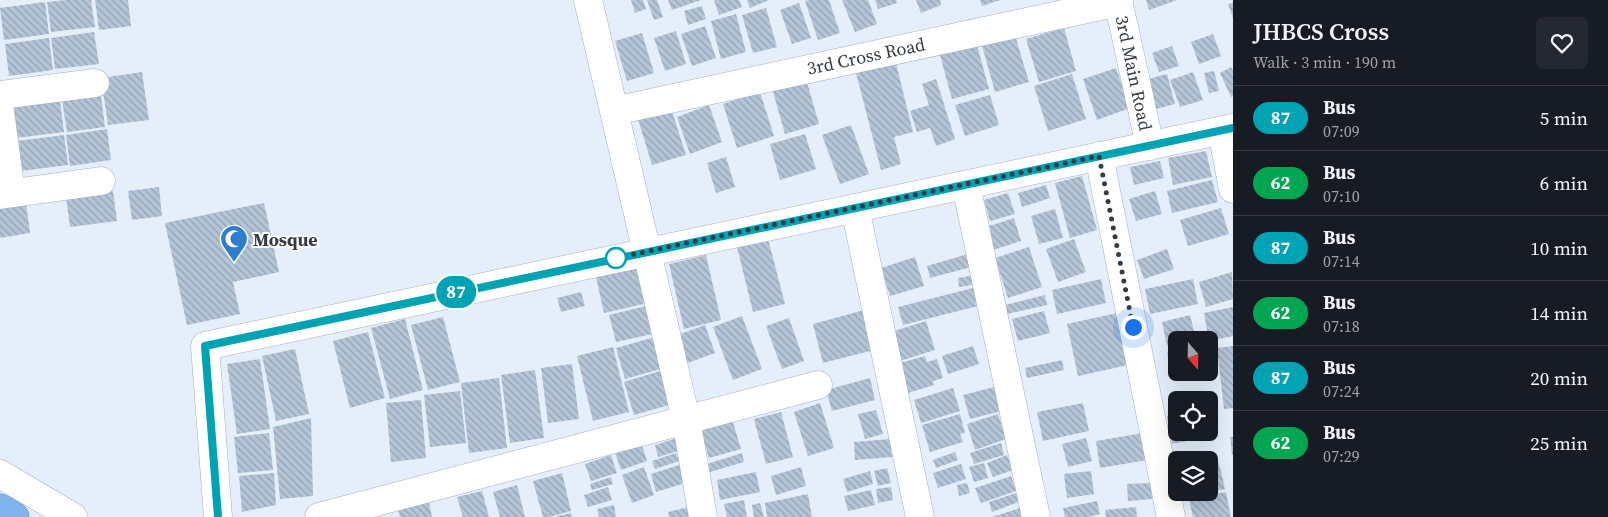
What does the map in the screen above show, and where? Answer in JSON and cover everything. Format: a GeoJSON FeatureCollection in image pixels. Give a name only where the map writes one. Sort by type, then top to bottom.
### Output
{"type":"FeatureCollection","features":[{"type":"Feature","properties":{"kind":"highway"},"geometry":{"type":"LineString","coordinates":[[0,508],[15,517]]}},
{"type":"Feature","properties":{"kind":"street"},"geometry":{"type":"LineString","coordinates":[[588,0],[686,419],[703,517]]}},
{"type":"Feature","properties":{"kind":"street","name":"3rd Cross Road"},"geometry":{"type":"LineString","coordinates":[[614,111],[1118,1]]}},
{"type":"Feature","properties":{"kind":"street","name":"3rd Main Road"},"geometry":{"type":"LineString","coordinates":[[1118,1],[1150,146]]}},
{"type":"Feature","properties":{"kind":"street"},"geometry":{"type":"LineString","coordinates":[[0,95],[95,83]]}},
{"type":"Feature","properties":{"kind":"street"},"geometry":{"type":"LineString","coordinates":[[0,111],[6,194],[102,181]]}},
{"type":"Feature","properties":{"kind":"street"},"geometry":{"type":"LineString","coordinates":[[218,517],[205,346],[1228,129],[1233,189]]}},
{"type":"Feature","properties":{"kind":"street"},"geometry":{"type":"LineString","coordinates":[[1099,156],[1171,517]]}},
{"type":"Feature","properties":{"kind":"street"},"geometry":{"type":"LineString","coordinates":[[966,184],[1036,517]]}},
{"type":"Feature","properties":{"kind":"street"},"geometry":{"type":"LineString","coordinates":[[855,208],[920,517]]}},
{"type":"Feature","properties":{"kind":"street"},"geometry":{"type":"LineString","coordinates":[[319,517],[818,384]]}},
{"type":"Feature","properties":{"kind":"street"},"geometry":{"type":"LineString","coordinates":[[0,474],[73,517]]}},
{"type":"Feature","properties":{"kind":"building"},"geometry":{"type":"Polygon","coordinates":[[[91,0],[95,27],[51,32],[47,2],[91,0]]]}},
{"type":"Feature","properties":{"kind":"building"},"geometry":{"type":"Polygon","coordinates":[[[95,0],[128,0],[131,26],[99,30],[95,0]]]}},
{"type":"Feature","properties":{"kind":"building"},"geometry":{"type":"Polygon","coordinates":[[[631,0],[643,0],[646,9],[635,13],[631,0]]]}},
{"type":"Feature","properties":{"kind":"building"},"geometry":{"type":"Polygon","coordinates":[[[647,0],[657,0],[663,17],[654,20],[647,0]]]}},
{"type":"Feature","properties":{"kind":"building"},"geometry":{"type":"Polygon","coordinates":[[[668,0],[701,0],[672,10],[668,0]]]}},
{"type":"Feature","properties":{"kind":"building"},"geometry":{"type":"Polygon","coordinates":[[[714,0],[739,0],[742,7],[719,15],[714,0]]]}},
{"type":"Feature","properties":{"kind":"building"},"geometry":{"type":"Polygon","coordinates":[[[747,0],[769,0],[750,8],[747,0]]]}},
{"type":"Feature","properties":{"kind":"building"},"geometry":{"type":"Polygon","coordinates":[[[829,0],[840,33],[818,40],[805,1],[829,0]]]}},
{"type":"Feature","properties":{"kind":"building"},"geometry":{"type":"Polygon","coordinates":[[[842,0],[868,0],[877,24],[855,32],[842,0]]]}},
{"type":"Feature","properties":{"kind":"building"},"geometry":{"type":"Polygon","coordinates":[[[875,0],[896,0],[897,3],[878,9],[875,0]]]}},
{"type":"Feature","properties":{"kind":"building"},"geometry":{"type":"Polygon","coordinates":[[[916,0],[940,0],[941,5],[921,13],[916,0]]]}},
{"type":"Feature","properties":{"kind":"building"},"geometry":{"type":"Polygon","coordinates":[[[980,0],[1000,0],[982,6],[980,0]]]}},
{"type":"Feature","properties":{"kind":"building"},"geometry":{"type":"Polygon","coordinates":[[[1146,0],[1177,0],[1149,10],[1146,0]]]}},
{"type":"Feature","properties":{"kind":"building"},"geometry":{"type":"Polygon","coordinates":[[[45,2],[49,34],[4,40],[0,8],[45,2]]]}},
{"type":"Feature","properties":{"kind":"building"},"geometry":{"type":"Polygon","coordinates":[[[799,3],[811,38],[792,44],[780,10],[799,3]]]}},
{"type":"Feature","properties":{"kind":"building"},"geometry":{"type":"Polygon","coordinates":[[[1233,3],[1233,18],[1228,4],[1233,3]]]}},
{"type":"Feature","properties":{"kind":"building"},"geometry":{"type":"Polygon","coordinates":[[[702,6],[706,19],[688,25],[684,11],[702,6]]]}},
{"type":"Feature","properties":{"kind":"building"},"geometry":{"type":"Polygon","coordinates":[[[766,8],[777,47],[753,53],[742,15],[766,8]]]}},
{"type":"Feature","properties":{"kind":"building"},"geometry":{"type":"Polygon","coordinates":[[[736,14],[746,52],[721,59],[711,21],[736,14]]]}},
{"type":"Feature","properties":{"kind":"building"},"geometry":{"type":"Polygon","coordinates":[[[705,26],[716,58],[692,66],[681,34],[705,26]]]}},
{"type":"Feature","properties":{"kind":"building"},"geometry":{"type":"Polygon","coordinates":[[[1064,28],[1076,71],[1039,82],[1026,39],[1064,28]]]}},
{"type":"Feature","properties":{"kind":"building"},"geometry":{"type":"Polygon","coordinates":[[[676,31],[686,64],[665,71],[654,38],[676,31]]]}},
{"type":"Feature","properties":{"kind":"building"},"geometry":{"type":"Polygon","coordinates":[[[94,32],[99,64],[55,69],[51,38],[94,32]]]}},
{"type":"Feature","properties":{"kind":"building"},"geometry":{"type":"Polygon","coordinates":[[[1014,32],[1029,82],[995,92],[981,42],[1014,32]]]}},
{"type":"Feature","properties":{"kind":"building"},"geometry":{"type":"Polygon","coordinates":[[[642,33],[654,73],[627,81],[615,41],[642,33]]]}},
{"type":"Feature","properties":{"kind":"building"},"geometry":{"type":"Polygon","coordinates":[[[1213,34],[1221,56],[1199,64],[1191,42],[1213,34]]]}},
{"type":"Feature","properties":{"kind":"building"},"geometry":{"type":"Polygon","coordinates":[[[49,38],[53,70],[9,76],[5,44],[49,38]]]}},
{"type":"Feature","properties":{"kind":"building"},"geometry":{"type":"Polygon","coordinates":[[[975,38],[989,89],[952,99],[938,48],[975,38]]]}},
{"type":"Feature","properties":{"kind":"building"},"geometry":{"type":"Polygon","coordinates":[[[1172,46],[1179,66],[1159,72],[1152,53],[1172,46]]]}},
{"type":"Feature","properties":{"kind":"building"},"geometry":{"type":"Polygon","coordinates":[[[894,55],[913,132],[894,137],[901,164],[881,170],[854,65],[894,55]]]}},
{"type":"Feature","properties":{"kind":"building"},"geometry":{"type":"Polygon","coordinates":[[[1231,67],[1233,71],[1233,96],[1231,97],[1220,73],[1231,67]]]}},
{"type":"Feature","properties":{"kind":"building"},"geometry":{"type":"Polygon","coordinates":[[[1116,68],[1130,108],[1097,120],[1083,79],[1116,68]]]}},
{"type":"Feature","properties":{"kind":"building"},"geometry":{"type":"Polygon","coordinates":[[[1214,71],[1219,91],[1209,93],[1204,73],[1214,71]]]}},
{"type":"Feature","properties":{"kind":"building"},"geometry":{"type":"Polygon","coordinates":[[[142,72],[149,120],[108,125],[101,78],[142,72]]]}},
{"type":"Feature","properties":{"kind":"building"},"geometry":{"type":"Polygon","coordinates":[[[1193,72],[1203,100],[1180,107],[1170,80],[1193,72]]]}},
{"type":"Feature","properties":{"kind":"building"},"geometry":{"type":"Polygon","coordinates":[[[1072,74],[1086,119],[1048,131],[1034,86],[1072,74]]]}},
{"type":"Feature","properties":{"kind":"building"},"geometry":{"type":"Polygon","coordinates":[[[1167,74],[1175,104],[1156,109],[1148,79],[1167,74]]]}},
{"type":"Feature","properties":{"kind":"building"},"geometry":{"type":"Polygon","coordinates":[[[805,75],[819,124],[785,134],[771,85],[805,75]]]}},
{"type":"Feature","properties":{"kind":"building"},"geometry":{"type":"Polygon","coordinates":[[[936,79],[955,139],[936,146],[930,128],[917,132],[910,111],[929,105],[922,84],[936,79]]]}},
{"type":"Feature","properties":{"kind":"building"},"geometry":{"type":"Polygon","coordinates":[[[760,92],[774,136],[737,148],[723,104],[760,92]]]}},
{"type":"Feature","properties":{"kind":"building"},"geometry":{"type":"Polygon","coordinates":[[[101,95],[105,127],[67,132],[62,100],[101,95]]]}},
{"type":"Feature","properties":{"kind":"building"},"geometry":{"type":"Polygon","coordinates":[[[990,95],[999,125],[965,136],[955,105],[990,95]]]}},
{"type":"Feature","properties":{"kind":"building"},"geometry":{"type":"Polygon","coordinates":[[[60,101],[64,132],[16,138],[12,107],[60,101]]]}},
{"type":"Feature","properties":{"kind":"building"},"geometry":{"type":"Polygon","coordinates":[[[709,105],[722,142],[690,154],[677,117],[709,105]]]}},
{"type":"Feature","properties":{"kind":"building"},"geometry":{"type":"Polygon","coordinates":[[[671,108],[686,155],[652,165],[638,119],[671,108]]]}},
{"type":"Feature","properties":{"kind":"building"},"geometry":{"type":"Polygon","coordinates":[[[851,125],[869,174],[840,184],[822,135],[851,125]]]}},
{"type":"Feature","properties":{"kind":"building"},"geometry":{"type":"Polygon","coordinates":[[[107,129],[111,160],[70,166],[66,135],[107,129]]]}},
{"type":"Feature","properties":{"kind":"building"},"geometry":{"type":"Polygon","coordinates":[[[805,134],[816,169],[780,180],[770,144],[805,134]]]}},
{"type":"Feature","properties":{"kind":"building"},"geometry":{"type":"Polygon","coordinates":[[[64,135],[68,165],[21,171],[17,141],[64,135]]]}},
{"type":"Feature","properties":{"kind":"building"},"geometry":{"type":"Polygon","coordinates":[[[1206,151],[1212,177],[1173,185],[1168,158],[1206,151]]]}},
{"type":"Feature","properties":{"kind":"building"},"geometry":{"type":"Polygon","coordinates":[[[726,157],[735,187],[716,193],[707,163],[726,157]]]}},
{"type":"Feature","properties":{"kind":"building"},"geometry":{"type":"Polygon","coordinates":[[[1160,161],[1164,178],[1134,185],[1130,167],[1160,161]]]}},
{"type":"Feature","properties":{"kind":"building"},"geometry":{"type":"Polygon","coordinates":[[[1082,176],[1097,230],[1070,238],[1055,183],[1082,176]]]}},
{"type":"Feature","properties":{"kind":"building"},"geometry":{"type":"Polygon","coordinates":[[[1212,180],[1218,202],[1172,213],[1167,191],[1212,180]]]}},
{"type":"Feature","properties":{"kind":"building"},"geometry":{"type":"Polygon","coordinates":[[[1046,185],[1050,198],[1022,207],[1018,193],[1046,185]]]}},
{"type":"Feature","properties":{"kind":"building"},"geometry":{"type":"Polygon","coordinates":[[[159,187],[162,216],[132,220],[128,191],[159,187]]]}},
{"type":"Feature","properties":{"kind":"building"},"geometry":{"type":"Polygon","coordinates":[[[113,191],[117,221],[70,227],[66,197],[113,191]]]}},
{"type":"Feature","properties":{"kind":"building"},"geometry":{"type":"Polygon","coordinates":[[[1155,191],[1162,214],[1136,221],[1129,199],[1155,191]]]}},
{"type":"Feature","properties":{"kind":"building"},"geometry":{"type":"Polygon","coordinates":[[[1008,193],[1015,214],[990,221],[984,200],[1008,193]]]}},
{"type":"Feature","properties":{"kind":"building"},"geometry":{"type":"Polygon","coordinates":[[[26,202],[30,233],[0,238],[0,205],[26,202]]]}},
{"type":"Feature","properties":{"kind":"building","name":"Mosque"},"geometry":{"type":"Polygon","coordinates":[[[264,203],[279,272],[233,282],[240,314],[187,325],[165,223],[264,203]]]}},
{"type":"Feature","properties":{"kind":"building"},"geometry":{"type":"Polygon","coordinates":[[[1221,208],[1229,234],[1188,246],[1180,220],[1221,208]]]}},
{"type":"Feature","properties":{"kind":"building"},"geometry":{"type":"Polygon","coordinates":[[[1055,209],[1063,238],[1039,244],[1031,216],[1055,209]]]}},
{"type":"Feature","properties":{"kind":"building"},"geometry":{"type":"Polygon","coordinates":[[[1014,218],[1021,241],[990,251],[983,228],[1014,218]]]}},
{"type":"Feature","properties":{"kind":"building"},"geometry":{"type":"Polygon","coordinates":[[[767,235],[785,304],[753,312],[736,243],[767,235]]]}},
{"type":"Feature","properties":{"kind":"building"},"geometry":{"type":"Polygon","coordinates":[[[1074,239],[1086,272],[1058,282],[1046,249],[1074,239]]]}},
{"type":"Feature","properties":{"kind":"building"},"geometry":{"type":"Polygon","coordinates":[[[1029,247],[1042,287],[1008,298],[995,258],[1029,247]]]}},
{"type":"Feature","properties":{"kind":"building"},"geometry":{"type":"Polygon","coordinates":[[[1167,249],[1174,269],[1144,279],[1137,260],[1167,249]]]}},
{"type":"Feature","properties":{"kind":"building"},"geometry":{"type":"Polygon","coordinates":[[[968,254],[971,267],[930,278],[927,266],[968,254]]]}},
{"type":"Feature","properties":{"kind":"building"},"geometry":{"type":"Polygon","coordinates":[[[706,255],[721,320],[684,329],[669,264],[706,255]]]}},
{"type":"Feature","properties":{"kind":"building"},"geometry":{"type":"Polygon","coordinates":[[[915,257],[924,286],[890,296],[881,268],[915,257]]]}},
{"type":"Feature","properties":{"kind":"building"},"geometry":{"type":"Polygon","coordinates":[[[639,267],[648,303],[604,313],[596,277],[639,267]]]}},
{"type":"Feature","properties":{"kind":"building"},"geometry":{"type":"Polygon","coordinates":[[[1232,272],[1233,299],[1206,307],[1199,282],[1232,272]]]}},
{"type":"Feature","properties":{"kind":"building"},"geometry":{"type":"Polygon","coordinates":[[[977,275],[978,284],[959,287],[958,278],[977,275]]]}},
{"type":"Feature","properties":{"kind":"building"},"geometry":{"type":"Polygon","coordinates":[[[1101,279],[1106,303],[1057,314],[1052,290],[1101,279]]]}},
{"type":"Feature","properties":{"kind":"building"},"geometry":{"type":"Polygon","coordinates":[[[1193,279],[1198,304],[1150,314],[1145,289],[1193,279]]]}},
{"type":"Feature","properties":{"kind":"building"},"geometry":{"type":"Polygon","coordinates":[[[973,288],[978,306],[903,325],[898,307],[973,288]]]}},
{"type":"Feature","properties":{"kind":"building"},"geometry":{"type":"Polygon","coordinates":[[[581,292],[585,306],[561,312],[557,298],[581,292]]]}},
{"type":"Feature","properties":{"kind":"building"},"geometry":{"type":"Polygon","coordinates":[[[1045,295],[1047,305],[1007,314],[1005,305],[1045,295]]]}},
{"type":"Feature","properties":{"kind":"building"},"geometry":{"type":"Polygon","coordinates":[[[650,305],[657,333],[616,342],[609,315],[650,305]]]}},
{"type":"Feature","properties":{"kind":"building"},"geometry":{"type":"Polygon","coordinates":[[[1233,307],[1233,336],[1218,339],[1218,331],[1207,331],[1204,313],[1233,307]]]}},
{"type":"Feature","properties":{"kind":"building"},"geometry":{"type":"Polygon","coordinates":[[[864,310],[874,350],[823,363],[813,324],[864,310]]]}},
{"type":"Feature","properties":{"kind":"building"},"geometry":{"type":"Polygon","coordinates":[[[1044,311],[1050,333],[1018,341],[1012,319],[1044,311]]]}},
{"type":"Feature","properties":{"kind":"building"},"geometry":{"type":"Polygon","coordinates":[[[1117,313],[1128,365],[1078,376],[1067,324],[1117,313]]]}},
{"type":"Feature","properties":{"kind":"building"},"geometry":{"type":"Polygon","coordinates":[[[1190,315],[1194,331],[1168,331],[1167,346],[1162,322],[1190,315]]]}},
{"type":"Feature","properties":{"kind":"building"},"geometry":{"type":"Polygon","coordinates":[[[742,316],[762,369],[733,380],[713,327],[742,316]]]}},
{"type":"Feature","properties":{"kind":"building"},"geometry":{"type":"Polygon","coordinates":[[[443,317],[460,382],[428,390],[411,325],[443,317]]]}},
{"type":"Feature","properties":{"kind":"building"},"geometry":{"type":"Polygon","coordinates":[[[789,318],[804,361],[782,369],[766,326],[789,318]]]}},
{"type":"Feature","properties":{"kind":"building"},"geometry":{"type":"Polygon","coordinates":[[[405,319],[423,390],[390,399],[371,328],[405,319]]]}},
{"type":"Feature","properties":{"kind":"building"},"geometry":{"type":"Polygon","coordinates":[[[926,321],[935,350],[900,361],[891,332],[926,321]]]}},
{"type":"Feature","properties":{"kind":"building"},"geometry":{"type":"Polygon","coordinates":[[[705,325],[715,353],[685,364],[675,336],[705,325]]]}},
{"type":"Feature","properties":{"kind":"building"},"geometry":{"type":"Polygon","coordinates":[[[368,332],[385,398],[350,408],[333,341],[368,332]]]}},
{"type":"Feature","properties":{"kind":"building"},"geometry":{"type":"Polygon","coordinates":[[[655,337],[664,368],[625,379],[616,348],[655,337]]]}},
{"type":"Feature","properties":{"kind":"building"},"geometry":{"type":"Polygon","coordinates":[[[973,346],[979,364],[948,374],[942,356],[973,346]]]}},
{"type":"Feature","properties":{"kind":"building"},"geometry":{"type":"Polygon","coordinates":[[[1233,346],[1233,408],[1224,409],[1218,348],[1233,346]]]}},
{"type":"Feature","properties":{"kind":"building"},"geometry":{"type":"Polygon","coordinates":[[[613,347],[629,412],[593,421],[577,356],[613,347]]]}},
{"type":"Feature","properties":{"kind":"building"},"geometry":{"type":"Polygon","coordinates":[[[295,349],[309,414],[276,421],[262,356],[295,349]]]}},
{"type":"Feature","properties":{"kind":"building"},"geometry":{"type":"Polygon","coordinates":[[[925,356],[927,362],[937,359],[943,378],[933,381],[934,385],[908,393],[900,363],[925,356]]]}},
{"type":"Feature","properties":{"kind":"building"},"geometry":{"type":"Polygon","coordinates":[[[260,359],[270,429],[237,434],[227,364],[260,359]]]}},
{"type":"Feature","properties":{"kind":"building"},"geometry":{"type":"Polygon","coordinates":[[[1062,360],[1064,370],[1027,378],[1025,368],[1062,360]]]}},
{"type":"Feature","properties":{"kind":"building"},"geometry":{"type":"Polygon","coordinates":[[[572,364],[579,419],[548,423],[541,368],[572,364]]]}},
{"type":"Feature","properties":{"kind":"building"},"geometry":{"type":"Polygon","coordinates":[[[535,370],[544,438],[510,443],[501,375],[535,370]]]}},
{"type":"Feature","properties":{"kind":"building"},"geometry":{"type":"Polygon","coordinates":[[[660,371],[669,405],[634,415],[624,382],[660,371]]]}},
{"type":"Feature","properties":{"kind":"building"},"geometry":{"type":"Polygon","coordinates":[[[499,378],[507,448],[469,453],[461,383],[499,378]]]}},
{"type":"Feature","properties":{"kind":"building"},"geometry":{"type":"Polygon","coordinates":[[[870,378],[875,400],[832,411],[826,390],[870,378]]]}},
{"type":"Feature","properties":{"kind":"building"},"geometry":{"type":"Polygon","coordinates":[[[998,386],[1005,410],[970,419],[963,395],[998,386]]]}},
{"type":"Feature","properties":{"kind":"building"},"geometry":{"type":"Polygon","coordinates":[[[953,388],[960,411],[921,423],[914,400],[953,388]]]}},
{"type":"Feature","properties":{"kind":"building"},"geometry":{"type":"Polygon","coordinates":[[[460,391],[466,443],[430,447],[424,395],[460,391]]]}},
{"type":"Feature","properties":{"kind":"building"},"geometry":{"type":"Polygon","coordinates":[[[421,400],[426,458],[391,462],[386,403],[421,400]]]}},
{"type":"Feature","properties":{"kind":"building"},"geometry":{"type":"Polygon","coordinates":[[[820,403],[834,448],[808,456],[794,412],[820,403]]]}},
{"type":"Feature","properties":{"kind":"building"},"geometry":{"type":"Polygon","coordinates":[[[1083,403],[1089,431],[1043,441],[1037,412],[1083,403]]]}},
{"type":"Feature","properties":{"kind":"building"},"geometry":{"type":"Polygon","coordinates":[[[876,410],[883,434],[865,439],[858,414],[876,410]]]}},
{"type":"Feature","properties":{"kind":"building"},"geometry":{"type":"Polygon","coordinates":[[[781,412],[793,457],[766,464],[754,419],[781,412]]]}},
{"type":"Feature","properties":{"kind":"building"},"geometry":{"type":"Polygon","coordinates":[[[960,414],[965,433],[960,434],[963,442],[930,452],[922,425],[960,414]]]}},
{"type":"Feature","properties":{"kind":"building"},"geometry":{"type":"Polygon","coordinates":[[[998,414],[1006,439],[975,450],[967,424],[998,414]]]}},
{"type":"Feature","properties":{"kind":"building"},"geometry":{"type":"Polygon","coordinates":[[[311,418],[313,496],[280,499],[273,427],[311,418]]]}},
{"type":"Feature","properties":{"kind":"building"},"geometry":{"type":"Polygon","coordinates":[[[732,419],[741,449],[709,458],[700,428],[732,419]]]}},
{"type":"Feature","properties":{"kind":"building"},"geometry":{"type":"Polygon","coordinates":[[[269,433],[273,470],[238,473],[234,437],[269,433]]]}},
{"type":"Feature","properties":{"kind":"building"},"geometry":{"type":"Polygon","coordinates":[[[1143,433],[1147,460],[1100,468],[1096,441],[1143,433]]]}},
{"type":"Feature","properties":{"kind":"building"},"geometry":{"type":"Polygon","coordinates":[[[1230,437],[1233,437],[1233,455],[1232,455],[1230,437]]]}},
{"type":"Feature","properties":{"kind":"building"},"geometry":{"type":"Polygon","coordinates":[[[677,438],[681,450],[658,457],[655,445],[677,438]]]}},
{"type":"Feature","properties":{"kind":"building"},"geometry":{"type":"Polygon","coordinates":[[[1086,438],[1092,461],[1068,467],[1062,444],[1086,438]]]}},
{"type":"Feature","properties":{"kind":"building"},"geometry":{"type":"Polygon","coordinates":[[[890,439],[892,457],[855,460],[854,442],[890,439]]]}},
{"type":"Feature","properties":{"kind":"building"},"geometry":{"type":"Polygon","coordinates":[[[1171,441],[1187,441],[1172,444],[1171,441]]]}},
{"type":"Feature","properties":{"kind":"building"},"geometry":{"type":"Polygon","coordinates":[[[641,442],[647,461],[621,470],[614,450],[641,442]]]}},
{"type":"Feature","properties":{"kind":"building"},"geometry":{"type":"Polygon","coordinates":[[[1001,443],[1004,455],[974,464],[970,453],[1001,443]]]}},
{"type":"Feature","properties":{"kind":"building"},"geometry":{"type":"Polygon","coordinates":[[[955,452],[958,460],[936,468],[933,460],[955,452]]]}},
{"type":"Feature","properties":{"kind":"building"},"geometry":{"type":"Polygon","coordinates":[[[676,453],[679,461],[655,469],[652,461],[676,453]]]}},
{"type":"Feature","properties":{"kind":"building"},"geometry":{"type":"Polygon","coordinates":[[[742,453],[744,462],[710,472],[707,464],[742,453]]]}},
{"type":"Feature","properties":{"kind":"building"},"geometry":{"type":"Polygon","coordinates":[[[611,455],[617,473],[591,481],[585,464],[611,455]]]}},
{"type":"Feature","properties":{"kind":"building"},"geometry":{"type":"Polygon","coordinates":[[[1007,455],[1013,470],[993,477],[987,463],[1007,455]]]}},
{"type":"Feature","properties":{"kind":"building"},"geometry":{"type":"Polygon","coordinates":[[[984,463],[988,478],[974,482],[969,467],[984,463]]]}},
{"type":"Feature","properties":{"kind":"building"},"geometry":{"type":"Polygon","coordinates":[[[1218,463],[1225,489],[1218,490],[1218,463]]]}},
{"type":"Feature","properties":{"kind":"building"},"geometry":{"type":"Polygon","coordinates":[[[961,464],[966,479],[938,488],[933,473],[961,464]]]}},
{"type":"Feature","properties":{"kind":"building"},"geometry":{"type":"Polygon","coordinates":[[[679,465],[685,483],[656,492],[651,474],[679,465]]]}},
{"type":"Feature","properties":{"kind":"building"},"geometry":{"type":"Polygon","coordinates":[[[644,467],[654,495],[632,503],[622,475],[644,467]]]}},
{"type":"Feature","properties":{"kind":"building"},"geometry":{"type":"Polygon","coordinates":[[[801,467],[806,486],[776,495],[771,476],[801,467]]]}},
{"type":"Feature","properties":{"kind":"building"},"geometry":{"type":"Polygon","coordinates":[[[887,468],[891,483],[878,486],[874,471],[887,468]]]}},
{"type":"Feature","properties":{"kind":"building"},"geometry":{"type":"Polygon","coordinates":[[[870,471],[873,484],[847,492],[843,479],[870,471]]]}},
{"type":"Feature","properties":{"kind":"building"},"geometry":{"type":"Polygon","coordinates":[[[1091,471],[1094,494],[1067,498],[1064,474],[1091,471]]]}},
{"type":"Feature","properties":{"kind":"building"},"geometry":{"type":"Polygon","coordinates":[[[756,472],[760,492],[720,500],[717,480],[756,472]]]}},
{"type":"Feature","properties":{"kind":"building"},"geometry":{"type":"Polygon","coordinates":[[[274,473],[276,505],[242,512],[239,476],[274,473]]]}},
{"type":"Feature","properties":{"kind":"building"},"geometry":{"type":"Polygon","coordinates":[[[562,473],[571,511],[543,517],[533,481],[562,473]]]}},
{"type":"Feature","properties":{"kind":"building"},"geometry":{"type":"Polygon","coordinates":[[[1011,476],[1016,491],[981,503],[975,488],[1011,476]]]}},
{"type":"Feature","properties":{"kind":"building"},"geometry":{"type":"Polygon","coordinates":[[[611,477],[613,484],[592,490],[590,484],[611,477]]]}},
{"type":"Feature","properties":{"kind":"building"},"geometry":{"type":"Polygon","coordinates":[[[967,483],[970,493],[959,496],[957,485],[967,483]]]}},
{"type":"Feature","properties":{"kind":"building"},"geometry":{"type":"Polygon","coordinates":[[[1151,483],[1152,499],[1128,501],[1127,484],[1151,483]]]}},
{"type":"Feature","properties":{"kind":"building"},"geometry":{"type":"Polygon","coordinates":[[[517,485],[525,517],[500,517],[493,492],[517,485]]]}},
{"type":"Feature","properties":{"kind":"building"},"geometry":{"type":"Polygon","coordinates":[[[608,487],[612,500],[588,507],[584,495],[608,487]]]}},
{"type":"Feature","properties":{"kind":"building"},"geometry":{"type":"Polygon","coordinates":[[[891,487],[893,500],[878,503],[876,489],[891,487]]]}},
{"type":"Feature","properties":{"kind":"building"},"geometry":{"type":"Polygon","coordinates":[[[871,490],[875,505],[848,511],[844,496],[871,490]]]}},
{"type":"Feature","properties":{"kind":"building"},"geometry":{"type":"Polygon","coordinates":[[[482,491],[489,517],[463,517],[457,497],[482,491]]]}},
{"type":"Feature","properties":{"kind":"building"},"geometry":{"type":"Polygon","coordinates":[[[1226,492],[1231,517],[1193,517],[1189,501],[1218,501],[1218,494],[1226,492]]]}},
{"type":"Feature","properties":{"kind":"building"},"geometry":{"type":"Polygon","coordinates":[[[1016,493],[1019,502],[992,512],[989,502],[1016,493]]]}},
{"type":"Feature","properties":{"kind":"building"},"geometry":{"type":"Polygon","coordinates":[[[808,494],[812,517],[767,517],[765,503],[808,494]]]}},
{"type":"Feature","properties":{"kind":"building"},"geometry":{"type":"Polygon","coordinates":[[[428,498],[432,517],[400,517],[397,504],[428,498]]]}},
{"type":"Feature","properties":{"kind":"building"},"geometry":{"type":"Polygon","coordinates":[[[744,500],[747,517],[727,517],[724,504],[744,500]]]}},
{"type":"Feature","properties":{"kind":"building"},"geometry":{"type":"Polygon","coordinates":[[[1097,501],[1100,514],[1089,517],[1065,517],[1063,508],[1097,501]]]}},
{"type":"Feature","properties":{"kind":"building"},"geometry":{"type":"Polygon","coordinates":[[[760,503],[764,517],[754,517],[752,505],[760,503]]]}},
{"type":"Feature","properties":{"kind":"building"},"geometry":{"type":"Polygon","coordinates":[[[614,505],[616,517],[599,517],[597,509],[614,505]]]}},
{"type":"Feature","properties":{"kind":"building"},"geometry":{"type":"Polygon","coordinates":[[[689,507],[690,517],[669,517],[668,512],[689,507]]]}},
{"type":"Feature","properties":{"kind":"building"},"geometry":{"type":"Polygon","coordinates":[[[1136,507],[1137,517],[1106,517],[1105,510],[1136,507]]]}},
{"type":"Feature","properties":{"kind":"building"},"geometry":{"type":"Polygon","coordinates":[[[1020,508],[1023,517],[992,517],[1020,508]]]}},
{"type":"Feature","properties":{"kind":"building"},"geometry":{"type":"Polygon","coordinates":[[[571,513],[572,517],[557,517],[557,516],[571,513]]]}},
{"type":"Feature","properties":{"kind":"bus line","name":"87"},"geometry":{"type":"LineString","coordinates":[[218,517],[205,346],[1233,128]]}},
{"type":"Feature","properties":{"kind":"place","name":"Mosque"},"geometry":{"type":"Point","coordinates":[234,263]}},
{"type":"Feature","properties":{"kind":"route"},"geometry":{"type":"LineString","coordinates":[[616,258],[1099,156],[1133,327]]}}]}
